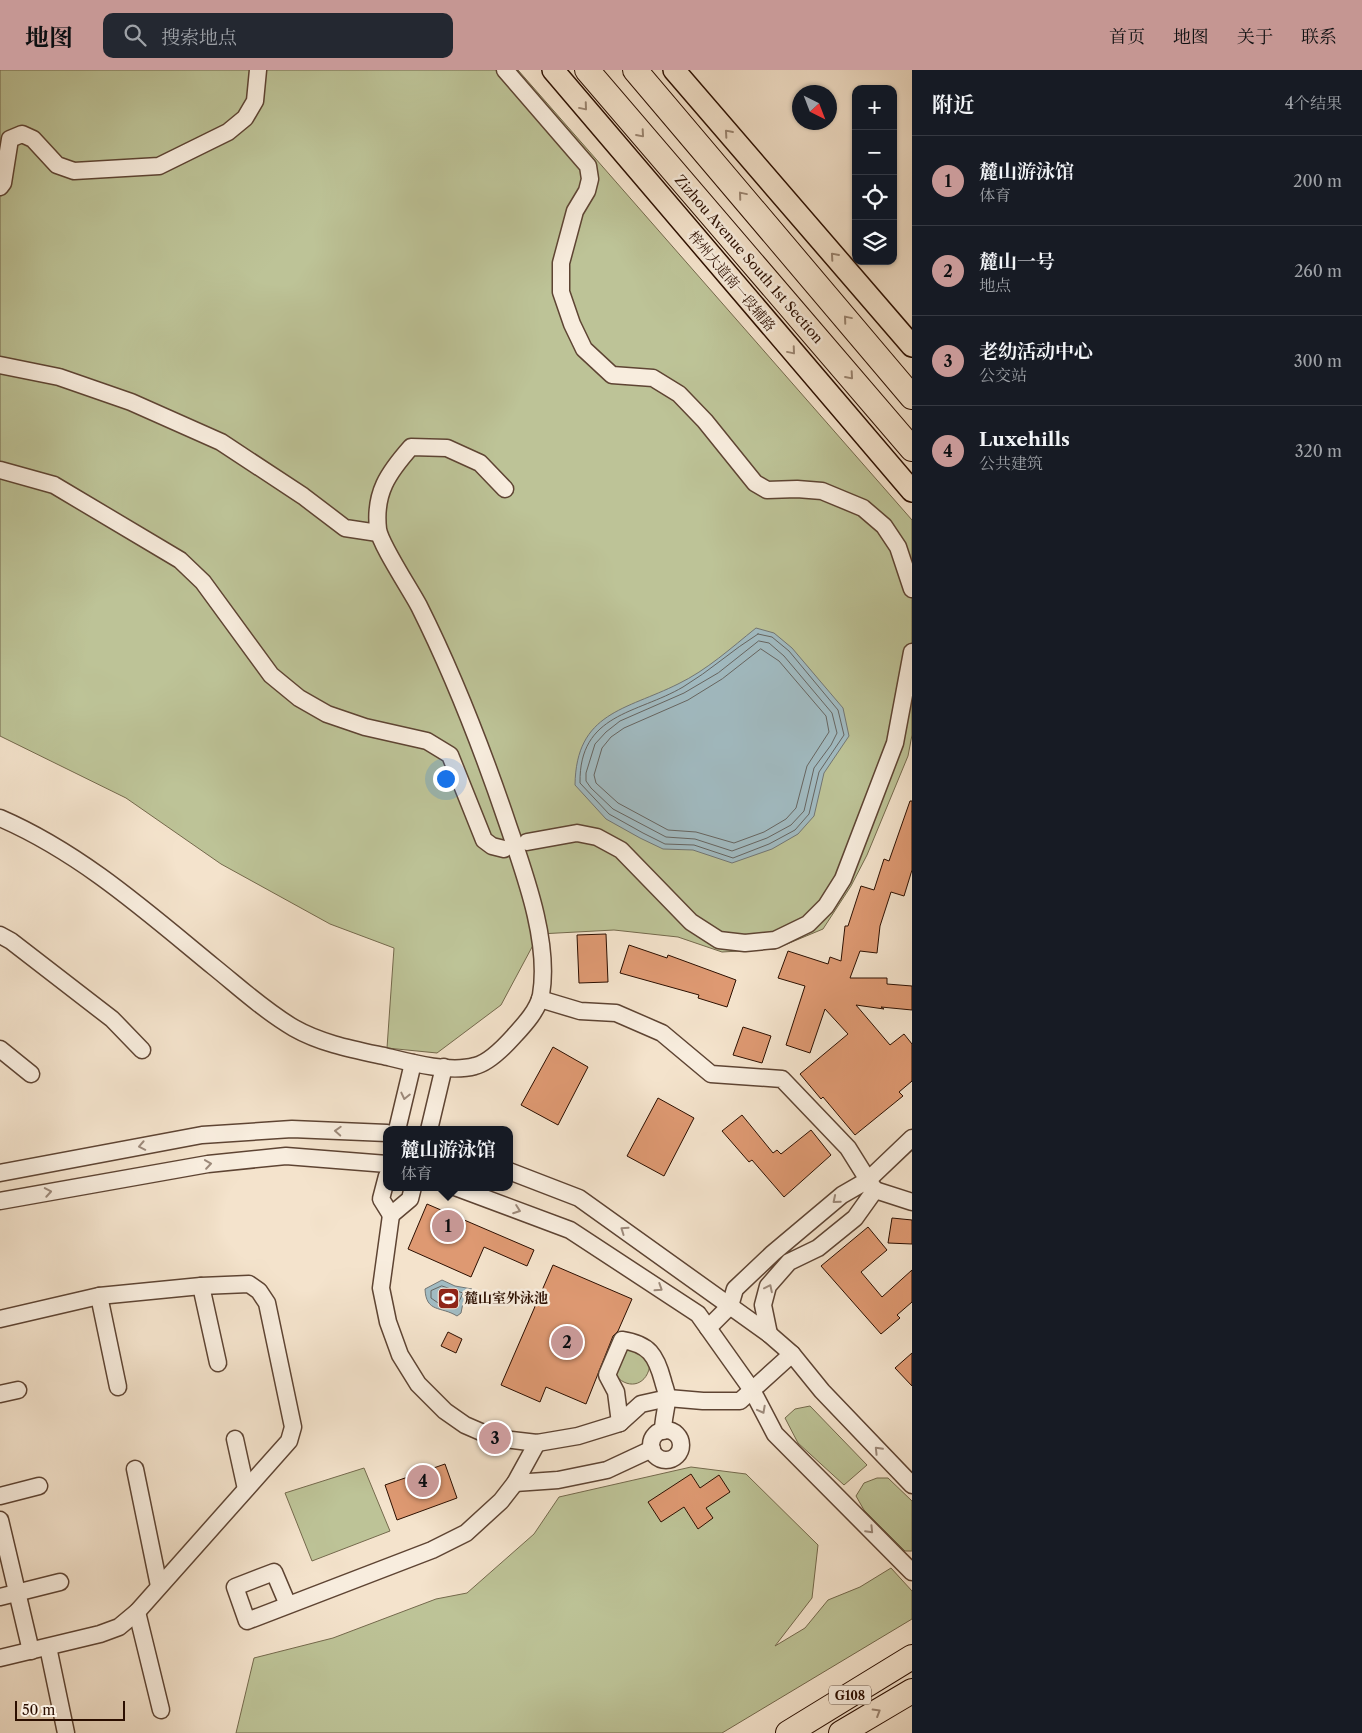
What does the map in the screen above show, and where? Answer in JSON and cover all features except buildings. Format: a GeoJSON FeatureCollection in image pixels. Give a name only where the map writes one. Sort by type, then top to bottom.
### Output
{"type":"FeatureCollection","features":[{"type":"Feature","properties":{"kind":"highway","name":"Zizhou Avenue South 1st Section"},"geometry":{"type":"LineString","coordinates":[[587,70],[912,448]]}},
{"type":"Feature","properties":{"kind":"highway"},"geometry":{"type":"LineString","coordinates":[[638,73],[912,397]]}},
{"type":"Feature","properties":{"kind":"highway","name":"G108"},"geometry":{"type":"LineString","coordinates":[[788,1733],[912,1657]]}},
{"type":"Feature","properties":{"kind":"highway","name":"G108"},"geometry":{"type":"LineString","coordinates":[[841,1733],[912,1691]]}},
{"type":"Feature","properties":{"kind":"main road","name":"梓州大道南一段辅路"},"geometry":{"type":"LineString","coordinates":[[552,70],[912,491]]}},
{"type":"Feature","properties":{"kind":"main road"},"geometry":{"type":"LineString","coordinates":[[674,70],[912,346]]}},
{"type":"Feature","properties":{"kind":"street"},"geometry":{"type":"LineString","coordinates":[[0,187],[3,182],[10,139],[22,134],[33,139],[57,166],[74,171],[160,166],[228,132],[245,118],[255,101],[258,70]]}},
{"type":"Feature","properties":{"kind":"street"},"geometry":{"type":"LineString","coordinates":[[506,70],[588,166],[590,179],[588,191],[575,211],[561,262],[562,292],[572,324],[584,349],[612,375],[653,378],[679,394],[706,420],[755,483],[767,490],[797,489],[822,492],[863,508],[884,526],[898,547],[912,589]]}},
{"type":"Feature","properties":{"kind":"street"},"geometry":{"type":"LineString","coordinates":[[0,365],[59,378],[149,410],[221,442],[304,496],[345,528],[378,533]]}},
{"type":"Feature","properties":{"kind":"street"},"geometry":{"type":"LineString","coordinates":[[0,818],[57,847],[103,878],[262,1006],[295,1029],[335,1045],[413,1063],[444,1067],[476,1066],[513,1038],[526,1024],[540,999],[543,967],[532,905],[520,861],[479,737],[461,693],[418,604],[378,533],[378,496],[393,467],[411,446],[447,448],[480,463],[505,489]]}},
{"type":"Feature","properties":{"kind":"street"},"geometry":{"type":"LineString","coordinates":[[0,470],[54,485],[180,560],[203,582],[271,675],[299,698],[327,714],[365,727],[427,741],[450,755],[484,840],[492,846],[504,849]]}},
{"type":"Feature","properties":{"kind":"street"},"geometry":{"type":"LineString","coordinates":[[527,842],[577,833],[596,837],[621,850],[691,922],[719,940],[745,943],[776,940],[808,924],[826,906],[843,879],[895,743],[912,652]]}},
{"type":"Feature","properties":{"kind":"street"},"geometry":{"type":"LineString","coordinates":[[0,935],[27,952],[112,1019],[142,1050]]}},
{"type":"Feature","properties":{"kind":"street"},"geometry":{"type":"LineString","coordinates":[[540,999],[580,1011],[616,1013],[662,1033],[710,1074],[782,1079],[848,1148],[872,1185],[912,1202]]}},
{"type":"Feature","properties":{"kind":"street"},"geometry":{"type":"LineString","coordinates":[[0,1049],[31,1074]]}},
{"type":"Feature","properties":{"kind":"street"},"geometry":{"type":"LineString","coordinates":[[399,1126],[413,1063]]}},
{"type":"Feature","properties":{"kind":"street"},"geometry":{"type":"LineString","coordinates":[[430,1126],[444,1067]]}},
{"type":"Feature","properties":{"kind":"street"},"geometry":{"type":"LineString","coordinates":[[0,1173],[202,1135],[292,1129],[383,1133]]}},
{"type":"Feature","properties":{"kind":"street"},"geometry":{"type":"LineString","coordinates":[[769,1334],[763,1305],[768,1286],[789,1262],[818,1248],[855,1218],[872,1185],[912,1138]]}},
{"type":"Feature","properties":{"kind":"street"},"geometry":{"type":"LineString","coordinates":[[0,1201],[208,1164],[286,1156],[383,1164]]}},
{"type":"Feature","properties":{"kind":"street"},"geometry":{"type":"LineString","coordinates":[[513,1173],[579,1198],[769,1334],[792,1354],[822,1391],[912,1485]]}},
{"type":"Feature","properties":{"kind":"street"},"geometry":{"type":"LineString","coordinates":[[708,1328],[730,1306],[735,1289],[773,1253],[842,1195],[872,1185]]}},
{"type":"Feature","properties":{"kind":"street"},"geometry":{"type":"LineString","coordinates":[[383,1191],[381,1199],[391,1215],[381,1288],[388,1322],[400,1356],[418,1384],[445,1411],[465,1424],[495,1438],[536,1443],[578,1436],[620,1423],[640,1404],[668,1398],[740,1401],[792,1354]]}},
{"type":"Feature","properties":{"kind":"street"},"geometry":{"type":"LineString","coordinates":[[391,1215],[410,1199],[412,1191]]}},
{"type":"Feature","properties":{"kind":"street"},"geometry":{"type":"LineString","coordinates":[[466,1191],[570,1230],[698,1314],[752,1390],[775,1434],[912,1572]]}},
{"type":"Feature","properties":{"kind":"street"},"geometry":{"type":"LineString","coordinates":[[814,1218],[825,1224],[829,1239]]}},
{"type":"Feature","properties":{"kind":"street"},"geometry":{"type":"LineString","coordinates":[[0,1319],[100,1296],[201,1286],[249,1284],[259,1291],[267,1303],[293,1427],[289,1441],[137,1612],[118,1627],[48,1647],[0,1658]]}},
{"type":"Feature","properties":{"kind":"street"},"geometry":{"type":"LineString","coordinates":[[201,1286],[218,1363]]}},
{"type":"Feature","properties":{"kind":"street"},"geometry":{"type":"LineString","coordinates":[[100,1296],[118,1387]]}},
{"type":"Feature","properties":{"kind":"street"},"geometry":{"type":"LineString","coordinates":[[620,1423],[616,1392],[607,1375],[622,1340],[637,1342],[645,1347],[653,1355],[658,1365],[668,1398],[663,1417],[663,1431]]}},
{"type":"Feature","properties":{"kind":"street"},"geometry":{"type":"LineString","coordinates":[[0,1394],[18,1390]]}},
{"type":"Feature","properties":{"kind":"street"},"geometry":{"type":"LineString","coordinates":[[663,1431],[677,1435],[681,1444],[678,1454],[666,1460],[657,1457],[652,1449],[655,1436],[663,1431]]}},
{"type":"Feature","properties":{"kind":"street"},"geometry":{"type":"LineString","coordinates":[[234,1439],[246,1489]]}},
{"type":"Feature","properties":{"kind":"street"},"geometry":{"type":"LineString","coordinates":[[288,1605],[432,1550],[466,1532],[501,1501],[515,1483],[536,1443]]}},
{"type":"Feature","properties":{"kind":"street"},"geometry":{"type":"LineString","coordinates":[[515,1483],[558,1480],[607,1470],[652,1449]]}},
{"type":"Feature","properties":{"kind":"street"},"geometry":{"type":"LineString","coordinates":[[135,1468],[159,1586]]}},
{"type":"Feature","properties":{"kind":"street"},"geometry":{"type":"LineString","coordinates":[[0,1496],[39,1486]]}},
{"type":"Feature","properties":{"kind":"street"},"geometry":{"type":"LineString","coordinates":[[0,1520],[31,1651]]}},
{"type":"Feature","properties":{"kind":"street"},"geometry":{"type":"LineString","coordinates":[[0,1597],[60,1582]]}},
{"type":"Feature","properties":{"kind":"street"},"geometry":{"type":"LineString","coordinates":[[137,1612],[161,1710]]}},
{"type":"Feature","properties":{"kind":"street"},"geometry":{"type":"LineString","coordinates":[[48,1647],[66,1733]]}},
{"type":"Feature","properties":{"kind":"green space"},"geometry":{"type":"Polygon","coordinates":[[[0,70],[518,70],[912,520],[912,735],[908,756],[867,855],[851,886],[823,929],[775,949],[722,952],[678,937],[614,930],[539,934],[501,1005],[437,1053],[387,1048],[394,948],[330,924],[221,864],[126,798],[0,736],[0,70]]]}},
{"type":"Feature","properties":{"kind":"green space"},"geometry":{"type":"Polygon","coordinates":[[[634,1347],[650,1364],[649,1371],[642,1381],[632,1384],[621,1381],[616,1376],[614,1359],[622,1350],[634,1347]]]}},
{"type":"Feature","properties":{"kind":"green space"},"geometry":{"type":"Polygon","coordinates":[[[810,1406],[867,1465],[844,1485],[798,1443],[785,1418],[795,1409],[810,1406]]]}},
{"type":"Feature","properties":{"kind":"green space"},"geometry":{"type":"Polygon","coordinates":[[[691,1467],[746,1474],[818,1545],[812,1598],[775,1646],[805,1628],[828,1600],[860,1587],[891,1568],[912,1591],[912,1619],[722,1733],[236,1733],[254,1658],[333,1638],[436,1599],[467,1593],[534,1534],[559,1497],[691,1467]]]}},
{"type":"Feature","properties":{"kind":"green space"},"geometry":{"type":"Polygon","coordinates":[[[364,1468],[390,1531],[312,1561],[285,1493],[364,1468]]]}},
{"type":"Feature","properties":{"kind":"green space"},"geometry":{"type":"Polygon","coordinates":[[[877,1478],[888,1478],[912,1501],[912,1551],[905,1551],[864,1510],[856,1496],[864,1483],[877,1478]]]}},
{"type":"Feature","properties":{"kind":"water"},"geometry":{"type":"Polygon","coordinates":[[[756,628],[774,633],[792,648],[843,708],[849,736],[824,773],[814,816],[798,834],[772,849],[732,863],[693,850],[663,849],[606,819],[575,785],[578,761],[584,742],[594,728],[607,717],[623,708],[678,684],[699,672],[756,628]]]}},
{"type":"Feature","properties":{"kind":"water","name":"麓山室外泳池"},"geometry":{"type":"Polygon","coordinates":[[[442,1280],[455,1286],[472,1289],[473,1297],[463,1303],[461,1313],[457,1316],[435,1308],[428,1302],[425,1289],[442,1280]]]}},
{"type":"Feature","properties":{"kind":"place","name":"麓山游泳馆"},"geometry":{"type":"Point","coordinates":[448,1226]}},
{"type":"Feature","properties":{"kind":"place","name":"麓山室外泳池"},"geometry":{"type":"Point","coordinates":[448,1298]}},
{"type":"Feature","properties":{"kind":"place","name":"麓山一号"},"geometry":{"type":"Point","coordinates":[567,1342]}},
{"type":"Feature","properties":{"kind":"place","name":"老幼活动中心"},"geometry":{"type":"Point","coordinates":[495,1438]}},
{"type":"Feature","properties":{"kind":"place","name":"Luxehills"},"geometry":{"type":"Point","coordinates":[423,1481]}}]}
